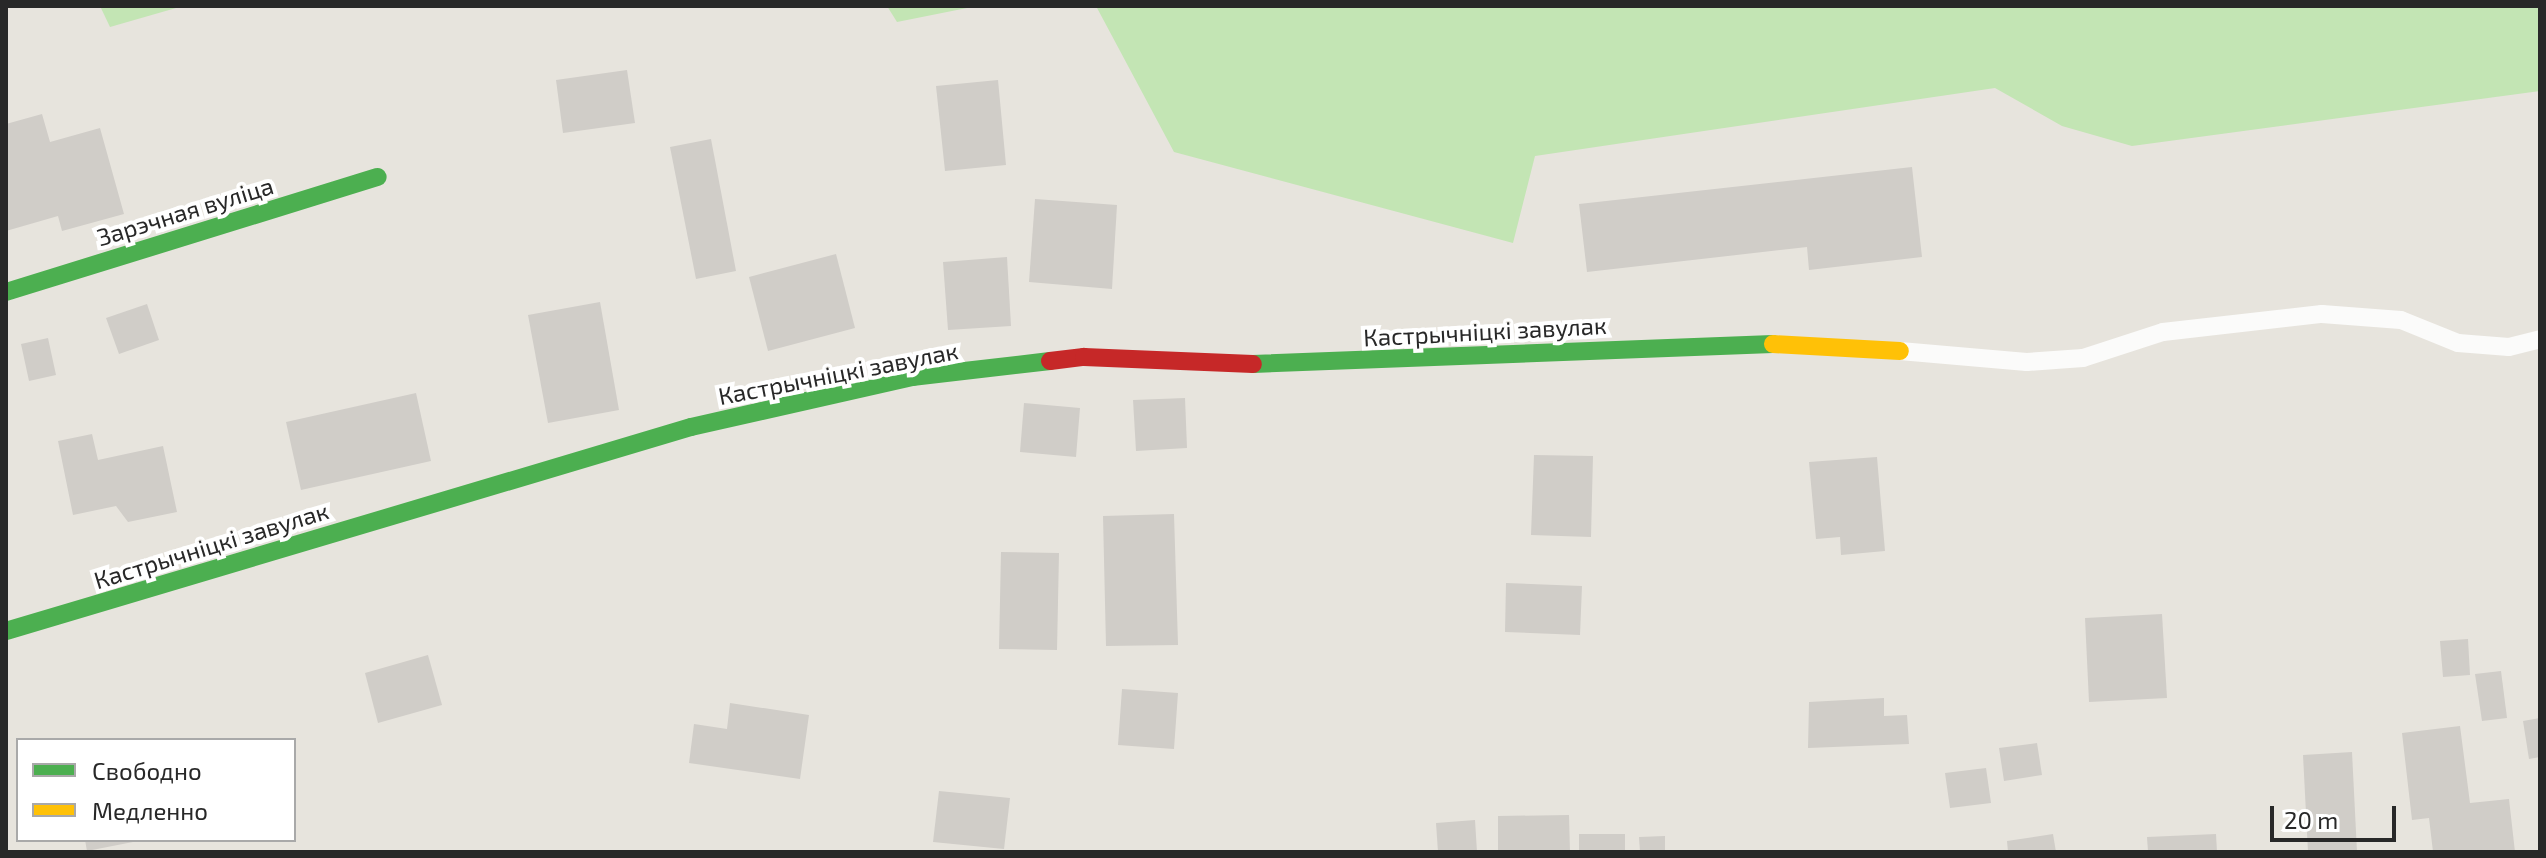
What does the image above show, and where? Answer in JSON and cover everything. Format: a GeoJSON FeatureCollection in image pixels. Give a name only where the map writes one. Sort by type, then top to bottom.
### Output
{"type":"FeatureCollection","features":[{"type":"Feature","properties":{"kind":"street","name":"Зарэчная вуліца"},"geometry":{"type":"LineString","coordinates":[[6,292],[378,177]]}},
{"type":"Feature","properties":{"kind":"street","name":"Кастрычніцкі завулак"},"geometry":{"type":"LineString","coordinates":[[6,631],[691,427],[912,377],[1084,357],[1289,365],[1764,344],[1900,351]]}},
{"type":"Feature","properties":{"kind":"lane"},"geometry":{"type":"LineString","coordinates":[[1900,351],[2027,362],[2083,358],[2163,332],[2322,314],[2401,320],[2458,343],[2509,347],[2540,339]]}},
{"type":"Feature","properties":{"kind":"green space"},"geometry":{"type":"Polygon","coordinates":[[[100,6],[183,6],[110,27],[100,6]]]}},
{"type":"Feature","properties":{"kind":"green space"},"geometry":{"type":"Polygon","coordinates":[[[887,6],[977,6],[897,22],[887,6]]]}},
{"type":"Feature","properties":{"kind":"green space"},"geometry":{"type":"Polygon","coordinates":[[[1096,6],[2540,6],[2540,91],[2132,146],[2062,126],[1995,88],[1535,156],[1513,243],[1174,152],[1096,6]]]}},
{"type":"Feature","properties":{"kind":"building"},"geometry":{"type":"Polygon","coordinates":[[[627,70],[635,123],[563,133],[556,80],[627,70]]]}},
{"type":"Feature","properties":{"kind":"building"},"geometry":{"type":"Polygon","coordinates":[[[998,80],[1006,165],[945,171],[936,86],[998,80]]]}},
{"type":"Feature","properties":{"kind":"building"},"geometry":{"type":"Polygon","coordinates":[[[42,114],[50,142],[100,128],[124,214],[62,231],[58,216],[6,231],[6,124],[42,114]]]}},
{"type":"Feature","properties":{"kind":"building"},"geometry":{"type":"Polygon","coordinates":[[[711,139],[736,271],[696,279],[670,147],[711,139]]]}},
{"type":"Feature","properties":{"kind":"building"},"geometry":{"type":"Polygon","coordinates":[[[1912,167],[1922,257],[1809,270],[1807,247],[1587,272],[1579,204],[1912,167]]]}},
{"type":"Feature","properties":{"kind":"building"},"geometry":{"type":"Polygon","coordinates":[[[1035,199],[1117,205],[1112,289],[1029,282],[1035,199]]]}},
{"type":"Feature","properties":{"kind":"building"},"geometry":{"type":"Polygon","coordinates":[[[836,254],[855,328],[768,351],[749,277],[836,254]]]}},
{"type":"Feature","properties":{"kind":"building"},"geometry":{"type":"Polygon","coordinates":[[[1007,257],[1011,326],[948,330],[943,262],[1007,257]]]}},
{"type":"Feature","properties":{"kind":"building"},"geometry":{"type":"Polygon","coordinates":[[[600,302],[619,410],[548,423],[528,315],[600,302]]]}},
{"type":"Feature","properties":{"kind":"building"},"geometry":{"type":"Polygon","coordinates":[[[147,304],[159,340],[119,354],[106,318],[147,304]]]}},
{"type":"Feature","properties":{"kind":"building"},"geometry":{"type":"Polygon","coordinates":[[[48,338],[56,375],[29,381],[21,344],[48,338]]]}},
{"type":"Feature","properties":{"kind":"building"},"geometry":{"type":"Polygon","coordinates":[[[416,393],[431,461],[301,490],[286,422],[416,393]]]}},
{"type":"Feature","properties":{"kind":"building"},"geometry":{"type":"Polygon","coordinates":[[[1185,398],[1187,448],[1136,451],[1133,400],[1185,398]]]}},
{"type":"Feature","properties":{"kind":"building"},"geometry":{"type":"Polygon","coordinates":[[[1024,403],[1080,408],[1076,457],[1020,452],[1024,403]]]}},
{"type":"Feature","properties":{"kind":"building"},"geometry":{"type":"Polygon","coordinates":[[[92,434],[98,460],[163,446],[177,512],[128,522],[116,506],[73,515],[58,441],[92,434]]]}},
{"type":"Feature","properties":{"kind":"building"},"geometry":{"type":"Polygon","coordinates":[[[1534,455],[1593,456],[1591,537],[1531,535],[1534,455]]]}},
{"type":"Feature","properties":{"kind":"building"},"geometry":{"type":"Polygon","coordinates":[[[1877,457],[1885,551],[1841,555],[1840,537],[1816,539],[1809,462],[1877,457]]]}},
{"type":"Feature","properties":{"kind":"building"},"geometry":{"type":"Polygon","coordinates":[[[1174,514],[1178,645],[1106,646],[1103,516],[1174,514]]]}},
{"type":"Feature","properties":{"kind":"building"},"geometry":{"type":"Polygon","coordinates":[[[1001,552],[1059,553],[1057,650],[999,649],[1001,552]]]}},
{"type":"Feature","properties":{"kind":"building"},"geometry":{"type":"Polygon","coordinates":[[[1506,583],[1582,586],[1580,635],[1505,632],[1506,583]]]}},
{"type":"Feature","properties":{"kind":"building"},"geometry":{"type":"Polygon","coordinates":[[[2162,614],[2167,698],[2089,702],[2085,618],[2162,614]]]}},
{"type":"Feature","properties":{"kind":"building"},"geometry":{"type":"Polygon","coordinates":[[[2468,639],[2470,675],[2443,677],[2440,641],[2468,639]]]}},
{"type":"Feature","properties":{"kind":"building"},"geometry":{"type":"Polygon","coordinates":[[[428,655],[442,705],[378,723],[365,673],[428,655]]]}},
{"type":"Feature","properties":{"kind":"building"},"geometry":{"type":"Polygon","coordinates":[[[2501,671],[2507,718],[2482,721],[2475,674],[2501,671]]]}},
{"type":"Feature","properties":{"kind":"building"},"geometry":{"type":"Polygon","coordinates":[[[1122,689],[1178,693],[1174,749],[1118,745],[1122,689]]]}},
{"type":"Feature","properties":{"kind":"building"},"geometry":{"type":"Polygon","coordinates":[[[1884,698],[1884,716],[1907,715],[1909,744],[1808,748],[1809,702],[1884,698]]]}},
{"type":"Feature","properties":{"kind":"building"},"geometry":{"type":"Polygon","coordinates":[[[730,703],[809,715],[800,779],[689,763],[694,724],[727,729],[730,703]]]}},
{"type":"Feature","properties":{"kind":"building"},"geometry":{"type":"Polygon","coordinates":[[[2540,718],[2540,757],[2529,759],[2523,721],[2540,718]]]}},
{"type":"Feature","properties":{"kind":"building"},"geometry":{"type":"Polygon","coordinates":[[[2460,726],[2470,803],[2509,799],[2515,852],[2433,852],[2429,818],[2412,820],[2402,733],[2460,726]]]}},
{"type":"Feature","properties":{"kind":"building"},"geometry":{"type":"Polygon","coordinates":[[[2037,743],[2042,775],[2004,781],[1999,748],[2037,743]]]}},
{"type":"Feature","properties":{"kind":"building"},"geometry":{"type":"Polygon","coordinates":[[[2352,752],[2357,852],[2308,852],[2303,755],[2352,752]]]}},
{"type":"Feature","properties":{"kind":"building"},"geometry":{"type":"Polygon","coordinates":[[[1986,768],[1991,803],[1950,808],[1945,773],[1986,768]]]}},
{"type":"Feature","properties":{"kind":"building"},"geometry":{"type":"Polygon","coordinates":[[[939,791],[1010,798],[1004,849],[933,842],[939,791]]]}},
{"type":"Feature","properties":{"kind":"building"},"geometry":{"type":"Polygon","coordinates":[[[1569,815],[1570,852],[1498,852],[1498,816],[1569,815]]]}},
{"type":"Feature","properties":{"kind":"building"},"geometry":{"type":"Polygon","coordinates":[[[1475,820],[1477,852],[1438,852],[1436,823],[1475,820]]]}},
{"type":"Feature","properties":{"kind":"building"},"geometry":{"type":"Polygon","coordinates":[[[1579,834],[1625,834],[1625,852],[1579,852],[1579,834]]]}},
{"type":"Feature","properties":{"kind":"building"},"geometry":{"type":"Polygon","coordinates":[[[2053,834],[2056,852],[2008,852],[2007,841],[2053,834]]]}},
{"type":"Feature","properties":{"kind":"building"},"geometry":{"type":"Polygon","coordinates":[[[2216,834],[2217,852],[2148,852],[2147,837],[2216,834]]]}},
{"type":"Feature","properties":{"kind":"building"},"geometry":{"type":"Polygon","coordinates":[[[1665,836],[1665,852],[1640,852],[1639,837],[1665,836]]]}},
{"type":"Feature","properties":{"kind":"building"},"geometry":{"type":"Polygon","coordinates":[[[85,842],[133,842],[87,851],[85,842]]]}},
{"type":"Feature","properties":{"kind":"traffic: fast"},"geometry":{"type":"LineString","coordinates":[[6,292],[378,177]]}},
{"type":"Feature","properties":{"kind":"traffic: fast"},"geometry":{"type":"LineString","coordinates":[[1253,364],[1773,344]]}},
{"type":"Feature","properties":{"kind":"traffic: fast"},"geometry":{"type":"LineString","coordinates":[[6,631],[691,427],[912,377],[1050,361]]}},
{"type":"Feature","properties":{"kind":"traffic: slow"},"geometry":{"type":"LineString","coordinates":[[1773,344],[1900,351]]}},
{"type":"Feature","properties":{"kind":"traffic: jam"},"geometry":{"type":"LineString","coordinates":[[1050,361],[1084,357],[1253,364]]}}]}
